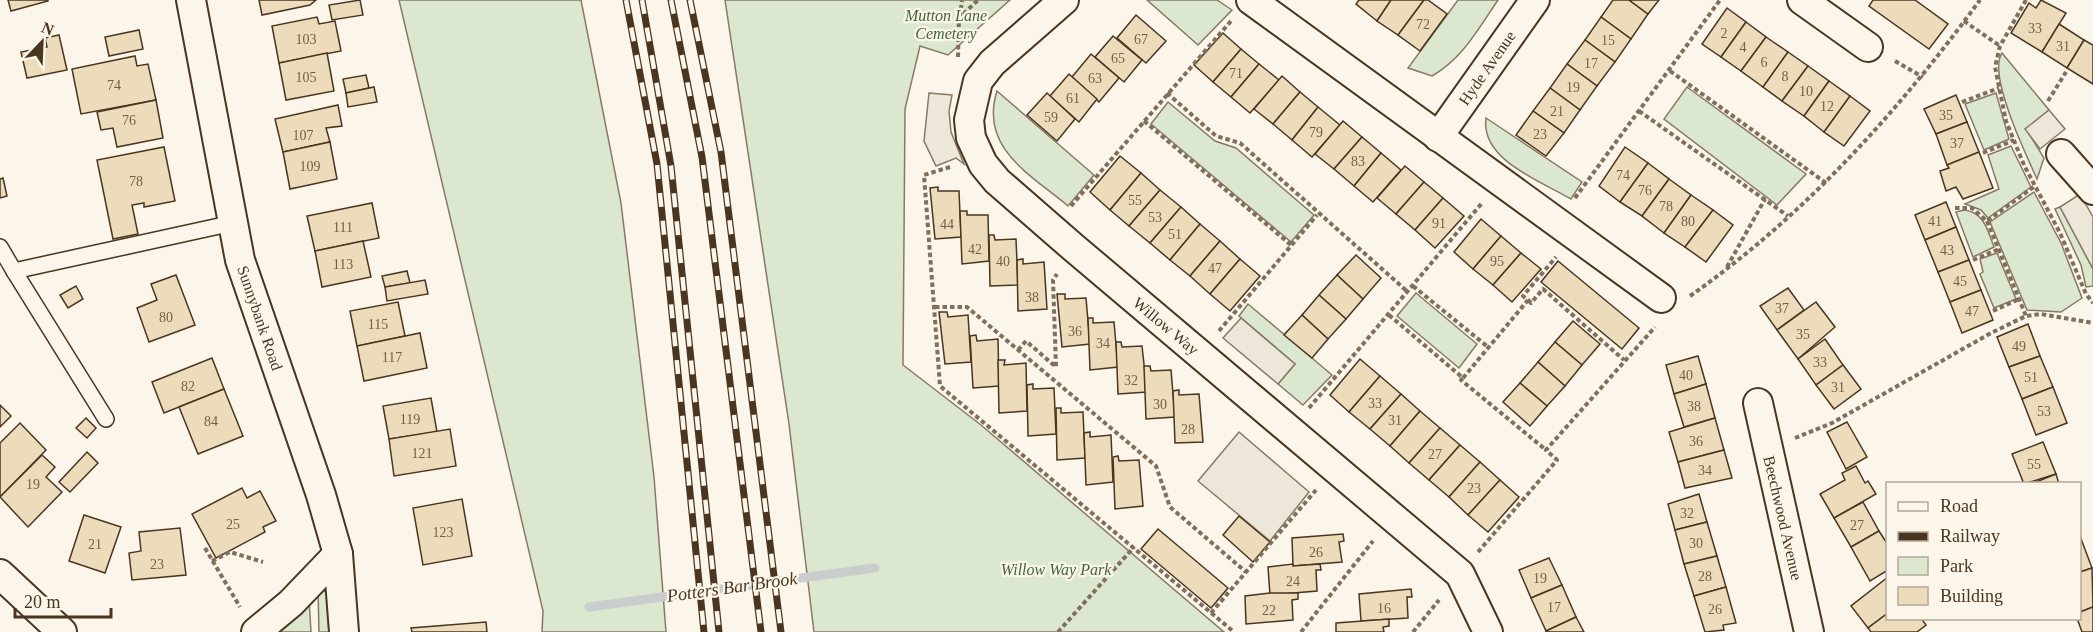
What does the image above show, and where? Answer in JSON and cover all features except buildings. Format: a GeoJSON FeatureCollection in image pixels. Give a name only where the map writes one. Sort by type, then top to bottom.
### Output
{"type":"FeatureCollection","features":[{"type":"Feature","properties":{"kind":"street","name":"Sunnybank Road"},"geometry":{"type":"LineString","coordinates":[[191,0],[240,260],[321,495],[338,554],[344,632]]}},
{"type":"Feature","properties":{"kind":"street","name":"Willow Way"},"geometry":{"type":"LineString","coordinates":[[1064,0],[992,63],[978,81],[969,120],[977,154],[997,181],[1052,229],[1460,574],[1488,632]]}},
{"type":"Feature","properties":{"kind":"street","name":"Hyde Avenue"},"geometry":{"type":"LineString","coordinates":[[1438,137],[1535,0]]}},
{"type":"Feature","properties":{"kind":"street"},"geometry":{"type":"LineString","coordinates":[[1803,0],[1868,47]]}},
{"type":"Feature","properties":{"kind":"street"},"geometry":{"type":"LineString","coordinates":[[1242,8],[1438,137],[1667,307]]}},
{"type":"Feature","properties":{"kind":"street"},"geometry":{"type":"LineString","coordinates":[[2061,154],[2093,190]]}},
{"type":"Feature","properties":{"kind":"street","name":"Beechwood Avenue"},"geometry":{"type":"LineString","coordinates":[[1758,403],[1807,631]]}},
{"type":"Feature","properties":{"kind":"street"},"geometry":{"type":"LineString","coordinates":[[256,632],[291,603],[338,554]]}},
{"type":"Feature","properties":{"kind":"street"},"geometry":{"type":"LineString","coordinates":[[0,574],[62,632]]}},
{"type":"Feature","properties":{"kind":"lane"},"geometry":{"type":"LineString","coordinates":[[14,271],[233,223]]}},
{"type":"Feature","properties":{"kind":"lane"},"geometry":{"type":"LineString","coordinates":[[0,247],[106,419]]}},
{"type":"Feature","properties":{"kind":"path"},"geometry":{"type":"LineString","coordinates":[[962,0],[957,72],[978,81]]}},
{"type":"Feature","properties":{"kind":"path"},"geometry":{"type":"LineString","coordinates":[[959,18],[978,0]]}},
{"type":"Feature","properties":{"kind":"path"},"geometry":{"type":"LineString","coordinates":[[1624,360],[1543,289],[1531,303],[1523,296],[1639,111],[1720,0]]}},
{"type":"Feature","properties":{"kind":"path"},"geometry":{"type":"LineString","coordinates":[[1546,450],[1667,307],[1725,271],[1826,183],[1923,76],[1980,0]]}},
{"type":"Feature","properties":{"kind":"path"},"geometry":{"type":"LineString","coordinates":[[1052,229],[1242,8]]}},
{"type":"Feature","properties":{"kind":"path"},"geometry":{"type":"LineString","coordinates":[[1965,21],[2000,46]]}},
{"type":"Feature","properties":{"kind":"path"},"geometry":{"type":"LineString","coordinates":[[1670,71],[1826,183]]}},
{"type":"Feature","properties":{"kind":"path"},"geometry":{"type":"LineString","coordinates":[[2048,101],[2066,72]]}},
{"type":"Feature","properties":{"kind":"path"},"geometry":{"type":"LineString","coordinates":[[1962,102],[1999,88]]}},
{"type":"Feature","properties":{"kind":"path"},"geometry":{"type":"LineString","coordinates":[[1167,93],[1216,136],[1240,144],[1408,292]]}},
{"type":"Feature","properties":{"kind":"path"},"geometry":{"type":"LineString","coordinates":[[1639,111],[1788,216]]}},
{"type":"Feature","properties":{"kind":"path"},"geometry":{"type":"LineString","coordinates":[[1144,121],[1292,245]]}},
{"type":"Feature","properties":{"kind":"path"},"geometry":{"type":"LineString","coordinates":[[1983,153],[2014,140]]}},
{"type":"Feature","properties":{"kind":"path"},"geometry":{"type":"LineString","coordinates":[[924,175],[940,386],[1234,632]]}},
{"type":"Feature","properties":{"kind":"path"},"geometry":{"type":"LineString","coordinates":[[1289,431],[1500,182]]}},
{"type":"Feature","properties":{"kind":"path"},"geometry":{"type":"LineString","coordinates":[[1987,221],[2035,186]]}},
{"type":"Feature","properties":{"kind":"path"},"geometry":{"type":"LineString","coordinates":[[1725,271],[1765,199]]}},
{"type":"Feature","properties":{"kind":"path"},"geometry":{"type":"LineString","coordinates":[[1955,208],[1972,208],[1987,221],[2026,316]]}},
{"type":"Feature","properties":{"kind":"path"},"geometry":{"type":"LineString","coordinates":[[1199,354],[1317,214]]}},
{"type":"Feature","properties":{"kind":"path"},"geometry":{"type":"LineString","coordinates":[[1018,350],[1026,342],[1056,367],[1053,280],[1074,248]]}},
{"type":"Feature","properties":{"kind":"path"},"geometry":{"type":"LineString","coordinates":[[1973,260],[1999,249]]}},
{"type":"Feature","properties":{"kind":"path"},"geometry":{"type":"LineString","coordinates":[[1413,286],[1488,347]]}},
{"type":"Feature","properties":{"kind":"path"},"geometry":{"type":"LineString","coordinates":[[1993,311],[2019,299]]}},
{"type":"Feature","properties":{"kind":"path"},"geometry":{"type":"LineString","coordinates":[[1463,378],[1528,300]]}},
{"type":"Feature","properties":{"kind":"path"},"geometry":{"type":"LineString","coordinates":[[935,307],[967,307],[1156,466],[1170,507],[1246,572]]}},
{"type":"Feature","properties":{"kind":"path"},"geometry":{"type":"LineString","coordinates":[[1768,450],[1833,423],[1991,333],[2026,316],[2041,314],[2093,323]]}},
{"type":"Feature","properties":{"kind":"path"},"geometry":{"type":"LineString","coordinates":[[1389,315],[1463,378],[1461,380],[1557,460],[1413,632]]}},
{"type":"Feature","properties":{"kind":"path"},"geometry":{"type":"LineString","coordinates":[[1211,613],[1334,469]]}},
{"type":"Feature","properties":{"kind":"path"},"geometry":{"type":"LineString","coordinates":[[1301,632],[1393,516]]}},
{"type":"Feature","properties":{"kind":"path"},"geometry":{"type":"LineString","coordinates":[[1058,632],[1134,547]]}},
{"type":"Feature","properties":{"kind":"path"},"geometry":{"type":"LineString","coordinates":[[205,548],[240,607]]}},
{"type":"Feature","properties":{"kind":"path"},"geometry":{"type":"LineString","coordinates":[[212,561],[230,552],[263,562]]}},
{"type":"Feature","properties":{"kind":"green space"},"geometry":{"type":"Polygon","coordinates":[[[399,0],[581,0],[621,203],[654,477],[666,632],[542,632],[543,611],[399,0]]]}},
{"type":"Feature","properties":{"kind":"green space"},"geometry":{"type":"Polygon","coordinates":[[[725,0],[1010,0],[948,55],[920,46],[905,109],[903,365],[981,425],[1224,632],[814,632],[789,424],[725,0]]]}},
{"type":"Feature","properties":{"kind":"green space"},"geometry":{"type":"Polygon","coordinates":[[[1147,0],[1217,0],[1232,10],[1198,45],[1147,0]]]}},
{"type":"Feature","properties":{"kind":"green space"},"geometry":{"type":"Polygon","coordinates":[[[1458,0],[1498,0],[1469,42],[1443,69],[1432,76],[1408,68],[1458,0]]]}},
{"type":"Feature","properties":{"kind":"green space"},"geometry":{"type":"Polygon","coordinates":[[[2002,53],[2049,110],[2026,129],[2044,158],[2037,179],[2010,116],[2004,96],[1999,64],[2002,53]]]}},
{"type":"Feature","properties":{"kind":"green space"},"geometry":{"type":"Polygon","coordinates":[[[1687,87],[1806,174],[1777,205],[1664,119],[1687,87]]]}},
{"type":"Feature","properties":{"kind":"green space"},"geometry":{"type":"Polygon","coordinates":[[[997,91],[1094,175],[1068,206],[1024,171],[1002,144],[995,129],[993,111],[997,91]]]}},
{"type":"Feature","properties":{"kind":"green space"},"geometry":{"type":"Polygon","coordinates":[[[1996,93],[2009,139],[1984,150],[1965,104],[1996,93]]]}},
{"type":"Feature","properties":{"kind":"green space"},"geometry":{"type":"Polygon","coordinates":[[[1168,102],[1215,141],[1236,148],[1314,215],[1291,242],[1151,124],[1168,102]]]}},
{"type":"Feature","properties":{"kind":"green space"},"geometry":{"type":"Polygon","coordinates":[[[1486,118],[1582,182],[1571,199],[1529,177],[1502,157],[1493,146],[1487,133],[1486,118]]]}},
{"type":"Feature","properties":{"kind":"green space"},"geometry":{"type":"Polygon","coordinates":[[[2011,146],[2031,187],[1988,218],[1981,210],[1965,204],[1999,189],[1988,155],[2011,146]]]}},
{"type":"Feature","properties":{"kind":"green space"},"geometry":{"type":"Polygon","coordinates":[[[2034,192],[2061,243],[2082,298],[2061,312],[2027,310],[1990,222],[2034,192]]]}},
{"type":"Feature","properties":{"kind":"green space"},"geometry":{"type":"Polygon","coordinates":[[[2060,207],[2093,269],[2093,286],[2086,287],[2081,265],[2055,209],[2060,207]]]}},
{"type":"Feature","properties":{"kind":"green space"},"geometry":{"type":"Polygon","coordinates":[[[1964,210],[1981,218],[1994,247],[1973,257],[1956,212],[1964,210]]]}},
{"type":"Feature","properties":{"kind":"green space"},"geometry":{"type":"Polygon","coordinates":[[[1997,253],[2016,299],[1994,308],[1980,274],[1983,272],[1980,259],[1997,253]]]}},
{"type":"Feature","properties":{"kind":"green space"},"geometry":{"type":"Polygon","coordinates":[[[1416,293],[1477,344],[1459,368],[1397,316],[1416,293]]]}},
{"type":"Feature","properties":{"kind":"green space"},"geometry":{"type":"Polygon","coordinates":[[[1248,304],[1332,375],[1303,405],[1278,384],[1295,364],[1239,316],[1248,304]]]}},
{"type":"Feature","properties":{"kind":"green space"},"geometry":{"type":"Polygon","coordinates":[[[318,589],[327,592],[329,632],[319,632],[318,589]]]}},
{"type":"Feature","properties":{"kind":"green space"},"geometry":{"type":"Polygon","coordinates":[[[309,599],[311,632],[274,632],[309,599]]]}},
{"type":"Feature","properties":{"kind":"shaded area"},"geometry":{"type":"Polygon","coordinates":[[[929,93],[952,95],[949,111],[951,132],[964,164],[956,158],[936,166],[924,141],[929,93]]]}},
{"type":"Feature","properties":{"kind":"shaded area"},"geometry":{"type":"Polygon","coordinates":[[[2049,110],[2065,129],[2040,149],[2025,129],[2049,110]]]}},
{"type":"Feature","properties":{"kind":"shaded area"},"geometry":{"type":"Polygon","coordinates":[[[2080,194],[2093,217],[2093,269],[2060,207],[2080,194]]]}},
{"type":"Feature","properties":{"kind":"shaded area"},"geometry":{"type":"Polygon","coordinates":[[[1241,318],[1295,364],[1278,384],[1223,338],[1241,318]]]}},
{"type":"Feature","properties":{"kind":"shaded area"},"geometry":{"type":"Polygon","coordinates":[[[1239,432],[1309,492],[1270,541],[1198,481],[1239,432]]]}},
{"type":"Feature","properties":{"kind":"waterway","name":"Potters Bar Brook"},"geometry":{"type":"LineString","coordinates":[[589,607],[875,568]]}},
{"type":"Feature","properties":{"kind":"railway"},"geometry":{"type":"LineString","coordinates":[[626,0],[657,164],[704,632]]}},
{"type":"Feature","properties":{"kind":"railway"},"geometry":{"type":"LineString","coordinates":[[642,0],[671,166],[719,632]]}},
{"type":"Feature","properties":{"kind":"railway"},"geometry":{"type":"LineString","coordinates":[[671,0],[702,157],[761,632]]}},
{"type":"Feature","properties":{"kind":"railway"},"geometry":{"type":"LineString","coordinates":[[690,0],[721,152],[781,632]]}},
{"type":"Feature","properties":{"kind":"park label","name":"Mutton Lane Cemetery"},"geometry":{"type":"Point","coordinates":[946,24]}},
{"type":"Feature","properties":{"kind":"park label","name":"Willow Way Park"},"geometry":{"type":"Point","coordinates":[1056,569]}}]}
